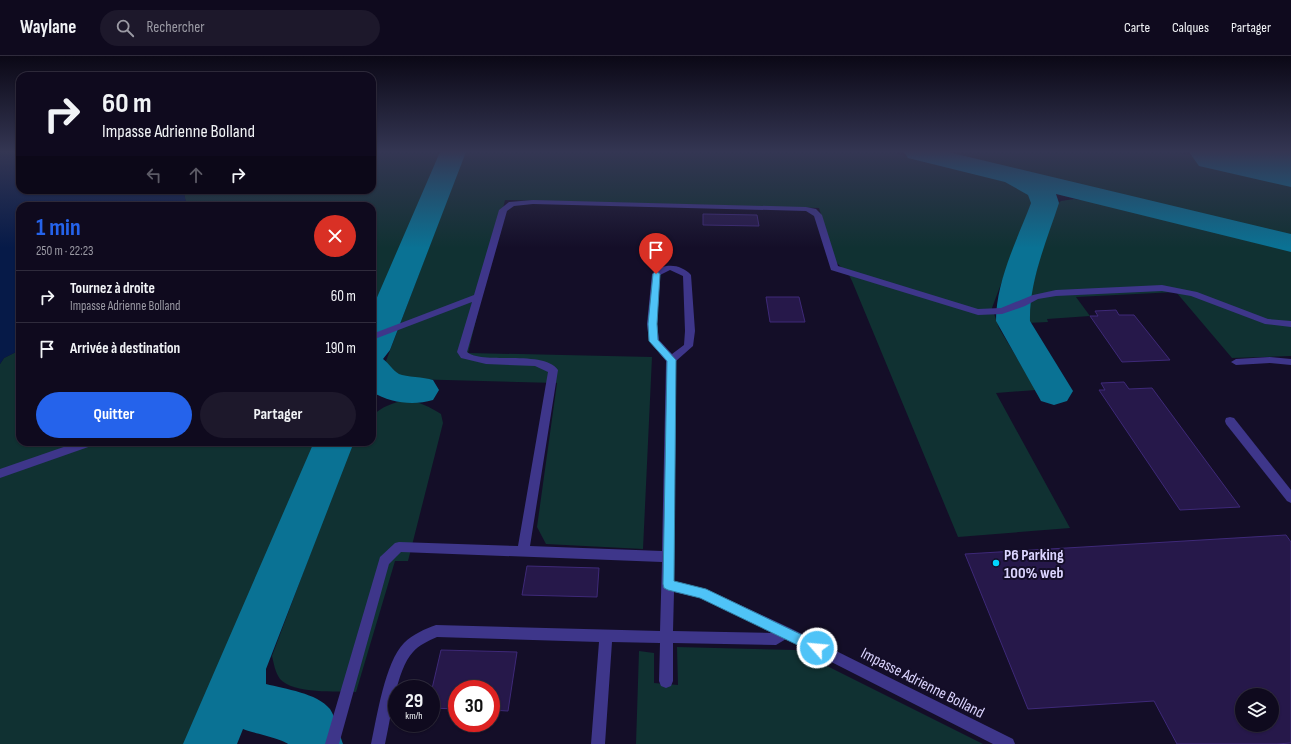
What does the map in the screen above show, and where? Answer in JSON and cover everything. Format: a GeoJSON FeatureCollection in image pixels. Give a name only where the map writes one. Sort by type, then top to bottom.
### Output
{"type":"FeatureCollection","features":[{"type":"Feature","properties":{"kind":"street"},"geometry":{"type":"LineString","coordinates":[[523,551],[553,370],[548,366],[535,363],[475,360],[464,356],[462,352],[503,210],[512,204],[533,202],[782,207],[806,209],[813,211],[818,215],[834,268],[978,312],[1002,311],[1036,297],[1056,293],[1162,288],[1174,289],[1190,294],[1269,322],[1291,324]]}},
{"type":"Feature","properties":{"kind":"street"},"geometry":{"type":"LineString","coordinates":[[666,681],[671,360],[654,341],[652,324],[656,274],[670,267],[687,275],[690,331],[688,346],[671,360]]}},
{"type":"Feature","properties":{"kind":"street"},"geometry":{"type":"LineString","coordinates":[[376,335],[478,297]]}},
{"type":"Feature","properties":{"kind":"street"},"geometry":{"type":"LineString","coordinates":[[1236,362],[1270,360],[1291,362]]}},
{"type":"Feature","properties":{"kind":"street"},"geometry":{"type":"LineString","coordinates":[[1230,421],[1291,498]]}},
{"type":"Feature","properties":{"kind":"street"},"geometry":{"type":"LineString","coordinates":[[0,474],[79,446]]}},
{"type":"Feature","properties":{"kind":"street"},"geometry":{"type":"LineString","coordinates":[[332,744],[384,561],[399,547],[668,557]]}},
{"type":"Feature","properties":{"kind":"street","name":"Impasse Adrienne Bolland"},"geometry":{"type":"LineString","coordinates":[[668,584],[702,593],[785,632],[1008,744]]}},
{"type":"Feature","properties":{"kind":"street"},"geometry":{"type":"LineString","coordinates":[[378,744],[396,670],[407,649],[424,636],[436,632],[667,638],[776,639],[785,632]]}},
{"type":"Feature","properties":{"kind":"street"},"geometry":{"type":"LineString","coordinates":[[598,744],[606,636]]}},
{"type":"Feature","properties":{"kind":"green space"},"geometry":{"type":"Polygon","coordinates":[[[376,184],[427,184],[376,303],[376,202],[186,202],[184,194],[376,194],[376,184]]]}},
{"type":"Feature","properties":{"kind":"green space"},"geometry":{"type":"Polygon","coordinates":[[[453,184],[1017,184],[1030,194],[1032,201],[992,308],[999,328],[1036,390],[996,393],[1070,528],[958,537],[852,281],[849,275],[836,262],[819,208],[505,200],[468,353],[652,357],[643,549],[546,544],[537,527],[557,383],[409,379],[396,372],[386,361],[453,184]]]}},
{"type":"Feature","properties":{"kind":"green space"},"geometry":{"type":"Polygon","coordinates":[[[1073,184],[1291,184],[1291,237],[1073,184]]]}},
{"type":"Feature","properties":{"kind":"green space"},"geometry":{"type":"Polygon","coordinates":[[[1074,199],[1096,202],[1291,251],[1291,356],[1232,358],[1176,292],[1076,297],[1090,316],[1047,319],[1048,322],[1026,323],[1033,284],[1053,208],[1061,201],[1074,199]]]}},
{"type":"Feature","properties":{"kind":"green space"},"geometry":{"type":"Polygon","coordinates":[[[16,352],[16,446],[314,446],[185,744],[0,744],[0,364],[4,358],[16,352]]]}},
{"type":"Feature","properties":{"kind":"green space"},"geometry":{"type":"Polygon","coordinates":[[[407,400],[425,405],[441,414],[443,423],[408,561],[395,561],[356,692],[316,691],[286,684],[278,676],[272,656],[351,446],[376,446],[376,413],[388,405],[407,400]]]}},
{"type":"Feature","properties":{"kind":"green space"},"geometry":{"type":"Polygon","coordinates":[[[677,647],[795,650],[983,744],[636,744],[639,651],[654,653],[654,683],[678,685],[677,647]]]}},
{"type":"Feature","properties":{"kind":"water"},"geometry":{"type":"Polygon","coordinates":[[[0,184],[16,184],[16,194],[184,194],[186,202],[16,202],[16,352],[4,358],[0,364],[0,184]]]}},
{"type":"Feature","properties":{"kind":"building"},"geometry":{"type":"Polygon","coordinates":[[[703,214],[757,215],[759,226],[703,225],[703,214]]]}},
{"type":"Feature","properties":{"kind":"building"},"geometry":{"type":"Polygon","coordinates":[[[766,297],[799,297],[805,322],[770,322],[766,297]]]}},
{"type":"Feature","properties":{"kind":"building"},"geometry":{"type":"Polygon","coordinates":[[[1116,310],[1119,315],[1134,315],[1170,360],[1122,362],[1090,316],[1098,316],[1095,311],[1116,310]]]}},
{"type":"Feature","properties":{"kind":"building"},"geometry":{"type":"Polygon","coordinates":[[[1124,382],[1129,389],[1152,388],[1240,507],[1180,510],[1099,390],[1105,390],[1101,383],[1124,382]]]}},
{"type":"Feature","properties":{"kind":"building"},"geometry":{"type":"Polygon","coordinates":[[[1286,535],[1291,542],[1291,743],[1177,744],[1154,701],[1028,709],[965,554],[1286,535]]]}},
{"type":"Feature","properties":{"kind":"building"},"geometry":{"type":"Polygon","coordinates":[[[527,566],[599,568],[597,597],[522,595],[527,566]]]}},
{"type":"Feature","properties":{"kind":"building"},"geometry":{"type":"Polygon","coordinates":[[[441,650],[517,652],[508,711],[500,711],[500,680],[448,680],[448,709],[440,708],[440,680],[434,680],[441,650]]]}},
{"type":"Feature","properties":{"kind":"taxiway"},"geometry":{"type":"LineString","coordinates":[[376,340],[440,184]]}},
{"type":"Feature","properties":{"kind":"taxiway"},"geometry":{"type":"LineString","coordinates":[[1032,184],[1044,197],[1045,203],[1019,280],[1015,296],[1013,321],[1054,391]]}},
{"type":"Feature","properties":{"kind":"taxiway"},"geometry":{"type":"LineString","coordinates":[[1049,184],[1291,243]]}},
{"type":"Feature","properties":{"kind":"taxiway"},"geometry":{"type":"LineString","coordinates":[[376,375],[386,384],[399,388],[420,390]]}},
{"type":"Feature","properties":{"kind":"taxiway"},"geometry":{"type":"LineString","coordinates":[[210,744],[332,446]]}},
{"type":"Feature","properties":{"kind":"taxiway"},"geometry":{"type":"LineString","coordinates":[[241,669],[240,690],[247,702],[258,708],[287,714],[300,719],[311,728],[316,744]]}},
{"type":"Feature","properties":{"kind":"place","name":"P6 Parking 100% web"},"geometry":{"type":"Point","coordinates":[996,563]}},
{"type":"Feature","properties":{"kind":"route"},"geometry":{"type":"LineString","coordinates":[[656,274],[652,324],[654,341],[671,360],[668,584],[702,593],[817,648]]}}]}
